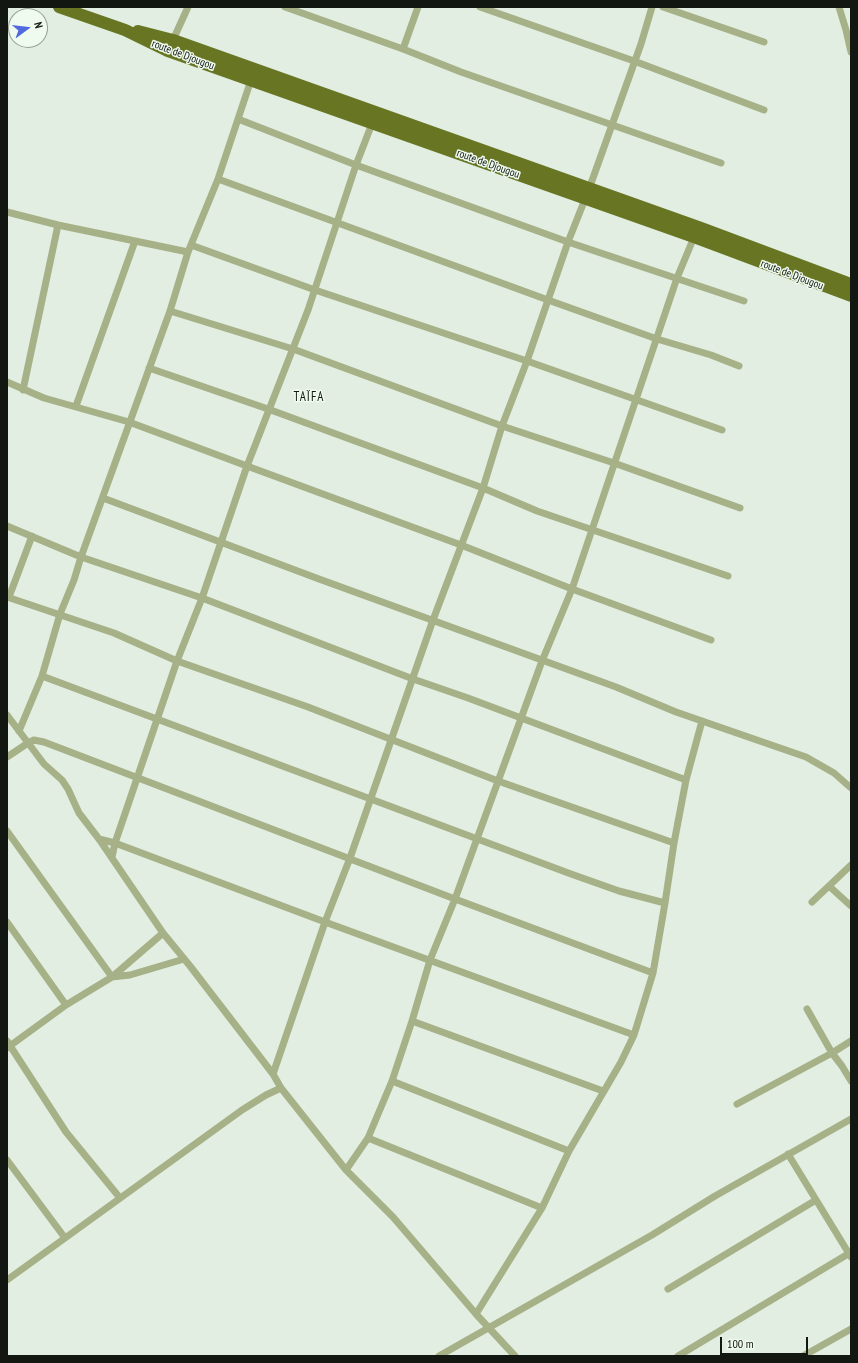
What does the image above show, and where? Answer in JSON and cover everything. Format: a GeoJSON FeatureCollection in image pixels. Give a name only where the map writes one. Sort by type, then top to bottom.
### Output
{"type":"FeatureCollection","features":[{"type":"Feature","properties":{"kind":"highway","name":"route de Djougou"},"geometry":{"type":"LineString","coordinates":[[59,7],[125,30],[168,51],[213,61],[374,118],[481,161],[587,194],[851,284]]}},
{"type":"Feature","properties":{"kind":"highway","name":"route de Djougou"},"geometry":{"type":"LineString","coordinates":[[125,30],[141,32],[173,40],[251,80],[374,118]]}},
{"type":"Feature","properties":{"kind":"highway","name":"route de Djougou"},"geometry":{"type":"LineString","coordinates":[[587,194],[694,237],[851,296]]}},
{"type":"Feature","properties":{"kind":"street"},"geometry":{"type":"LineString","coordinates":[[173,40],[188,7]]}},
{"type":"Feature","properties":{"kind":"street"},"geometry":{"type":"LineString","coordinates":[[285,7],[461,72],[721,163]]}},
{"type":"Feature","properties":{"kind":"street"},"geometry":{"type":"LineString","coordinates":[[403,50],[418,7]]}},
{"type":"Feature","properties":{"kind":"street"},"geometry":{"type":"LineString","coordinates":[[480,7],[634,61],[764,110]]}},
{"type":"Feature","properties":{"kind":"street"},"geometry":{"type":"LineString","coordinates":[[273,1074],[325,922],[350,858],[433,620],[483,488],[502,426],[527,361],[568,242],[587,194],[652,7]]}},
{"type":"Feature","properties":{"kind":"street"},"geometry":{"type":"LineString","coordinates":[[663,7],[764,42]]}},
{"type":"Feature","properties":{"kind":"street"},"geometry":{"type":"LineString","coordinates":[[839,7],[851,52]]}},
{"type":"Feature","properties":{"kind":"street"},"geometry":{"type":"LineString","coordinates":[[19,731],[42,676],[60,614],[74,580],[129,422],[170,311],[188,252],[218,179],[251,80]]}},
{"type":"Feature","properties":{"kind":"street"},"geometry":{"type":"LineString","coordinates":[[112,857],[115,843],[177,661],[202,598],[220,542],[268,409],[293,349],[315,290],[356,165],[374,118]]}},
{"type":"Feature","properties":{"kind":"street"},"geometry":{"type":"LineString","coordinates":[[238,119],[356,165],[568,242],[744,301]]}},
{"type":"Feature","properties":{"kind":"street"},"geometry":{"type":"LineString","coordinates":[[218,179],[548,300],[657,339],[712,355],[739,366]]}},
{"type":"Feature","properties":{"kind":"street"},"geometry":{"type":"LineString","coordinates":[[7,212],[58,225],[188,252]]}},
{"type":"Feature","properties":{"kind":"street"},"geometry":{"type":"LineString","coordinates":[[23,390],[58,225]]}},
{"type":"Feature","properties":{"kind":"street"},"geometry":{"type":"LineString","coordinates":[[346,1170],[368,1138],[392,1081],[430,960],[455,899],[542,661],[572,589],[677,278],[694,237]]}},
{"type":"Feature","properties":{"kind":"street"},"geometry":{"type":"LineString","coordinates":[[76,406],[135,241]]}},
{"type":"Feature","properties":{"kind":"street"},"geometry":{"type":"LineString","coordinates":[[191,245],[315,290],[527,361],[722,430]]}},
{"type":"Feature","properties":{"kind":"street"},"geometry":{"type":"LineString","coordinates":[[170,311],[293,349],[502,426],[614,463],[740,508]]}},
{"type":"Feature","properties":{"kind":"street"},"geometry":{"type":"LineString","coordinates":[[149,368],[268,409],[483,488],[537,511],[728,576]]}},
{"type":"Feature","properties":{"kind":"street"},"geometry":{"type":"LineString","coordinates":[[7,382],[44,398],[129,422],[461,545],[572,589],[711,640]]}},
{"type":"Feature","properties":{"kind":"street"},"geometry":{"type":"LineString","coordinates":[[103,498],[616,687],[702,721],[806,757],[834,773],[851,788]]}},
{"type":"Feature","properties":{"kind":"street"},"geometry":{"type":"LineString","coordinates":[[7,526],[81,557],[202,598],[413,679],[468,698],[686,780]]}},
{"type":"Feature","properties":{"kind":"street"},"geometry":{"type":"LineString","coordinates":[[32,536],[8,597],[114,633],[177,661],[308,707],[498,781],[674,843]]}},
{"type":"Feature","properties":{"kind":"street"},"geometry":{"type":"LineString","coordinates":[[42,676],[477,839],[612,888],[665,903]]}},
{"type":"Feature","properties":{"kind":"street"},"geometry":{"type":"LineString","coordinates":[[7,716],[44,764],[62,780],[68,789],[79,813],[112,857],[163,932],[273,1074],[281,1088],[346,1170],[393,1217],[476,1314],[515,1356]]}},
{"type":"Feature","properties":{"kind":"street"},"geometry":{"type":"LineString","coordinates":[[476,1314],[542,1208],[569,1151],[621,1062],[634,1035],[654,973],[674,843],[686,780],[702,721]]}},
{"type":"Feature","properties":{"kind":"street"},"geometry":{"type":"LineString","coordinates":[[7,758],[34,740],[44,742],[455,899],[654,973]]}},
{"type":"Feature","properties":{"kind":"street"},"geometry":{"type":"LineString","coordinates":[[7,831],[112,977]]}},
{"type":"Feature","properties":{"kind":"street"},"geometry":{"type":"LineString","coordinates":[[99,839],[115,843],[325,922],[634,1035]]}},
{"type":"Feature","properties":{"kind":"street"},"geometry":{"type":"LineString","coordinates":[[812,902],[851,865]]}},
{"type":"Feature","properties":{"kind":"street"},"geometry":{"type":"LineString","coordinates":[[829,886],[851,906]]}},
{"type":"Feature","properties":{"kind":"street"},"geometry":{"type":"LineString","coordinates":[[7,922],[66,1005]]}},
{"type":"Feature","properties":{"kind":"street"},"geometry":{"type":"LineString","coordinates":[[120,1198],[66,1132],[8,1045],[66,1005],[112,977],[163,932]]}},
{"type":"Feature","properties":{"kind":"street"},"geometry":{"type":"LineString","coordinates":[[112,977],[130,975],[184,959]]}},
{"type":"Feature","properties":{"kind":"street"},"geometry":{"type":"LineString","coordinates":[[807,1009],[832,1053],[851,1081]]}},
{"type":"Feature","properties":{"kind":"street"},"geometry":{"type":"LineString","coordinates":[[412,1021],[603,1091]]}},
{"type":"Feature","properties":{"kind":"street"},"geometry":{"type":"LineString","coordinates":[[737,1104],[832,1053],[851,1041]]}},
{"type":"Feature","properties":{"kind":"street"},"geometry":{"type":"LineString","coordinates":[[392,1081],[569,1151]]}},
{"type":"Feature","properties":{"kind":"street"},"geometry":{"type":"LineString","coordinates":[[8,1278],[242,1110],[266,1095],[281,1088]]}},
{"type":"Feature","properties":{"kind":"street"},"geometry":{"type":"LineString","coordinates":[[439,1356],[652,1235],[715,1196],[851,1119]]}},
{"type":"Feature","properties":{"kind":"street"},"geometry":{"type":"LineString","coordinates":[[368,1138],[542,1208]]}},
{"type":"Feature","properties":{"kind":"street"},"geometry":{"type":"LineString","coordinates":[[678,1356],[850,1256],[788,1154]]}},
{"type":"Feature","properties":{"kind":"street"},"geometry":{"type":"LineString","coordinates":[[7,1160],[65,1238]]}},
{"type":"Feature","properties":{"kind":"street"},"geometry":{"type":"LineString","coordinates":[[668,1289],[816,1200]]}},
{"type":"Feature","properties":{"kind":"street"},"geometry":{"type":"LineString","coordinates":[[803,1356],[851,1329]]}},
{"type":"Feature","properties":{"kind":"district","name":"TAÏFA"},"geometry":{"type":"Point","coordinates":[309,397]}}]}
